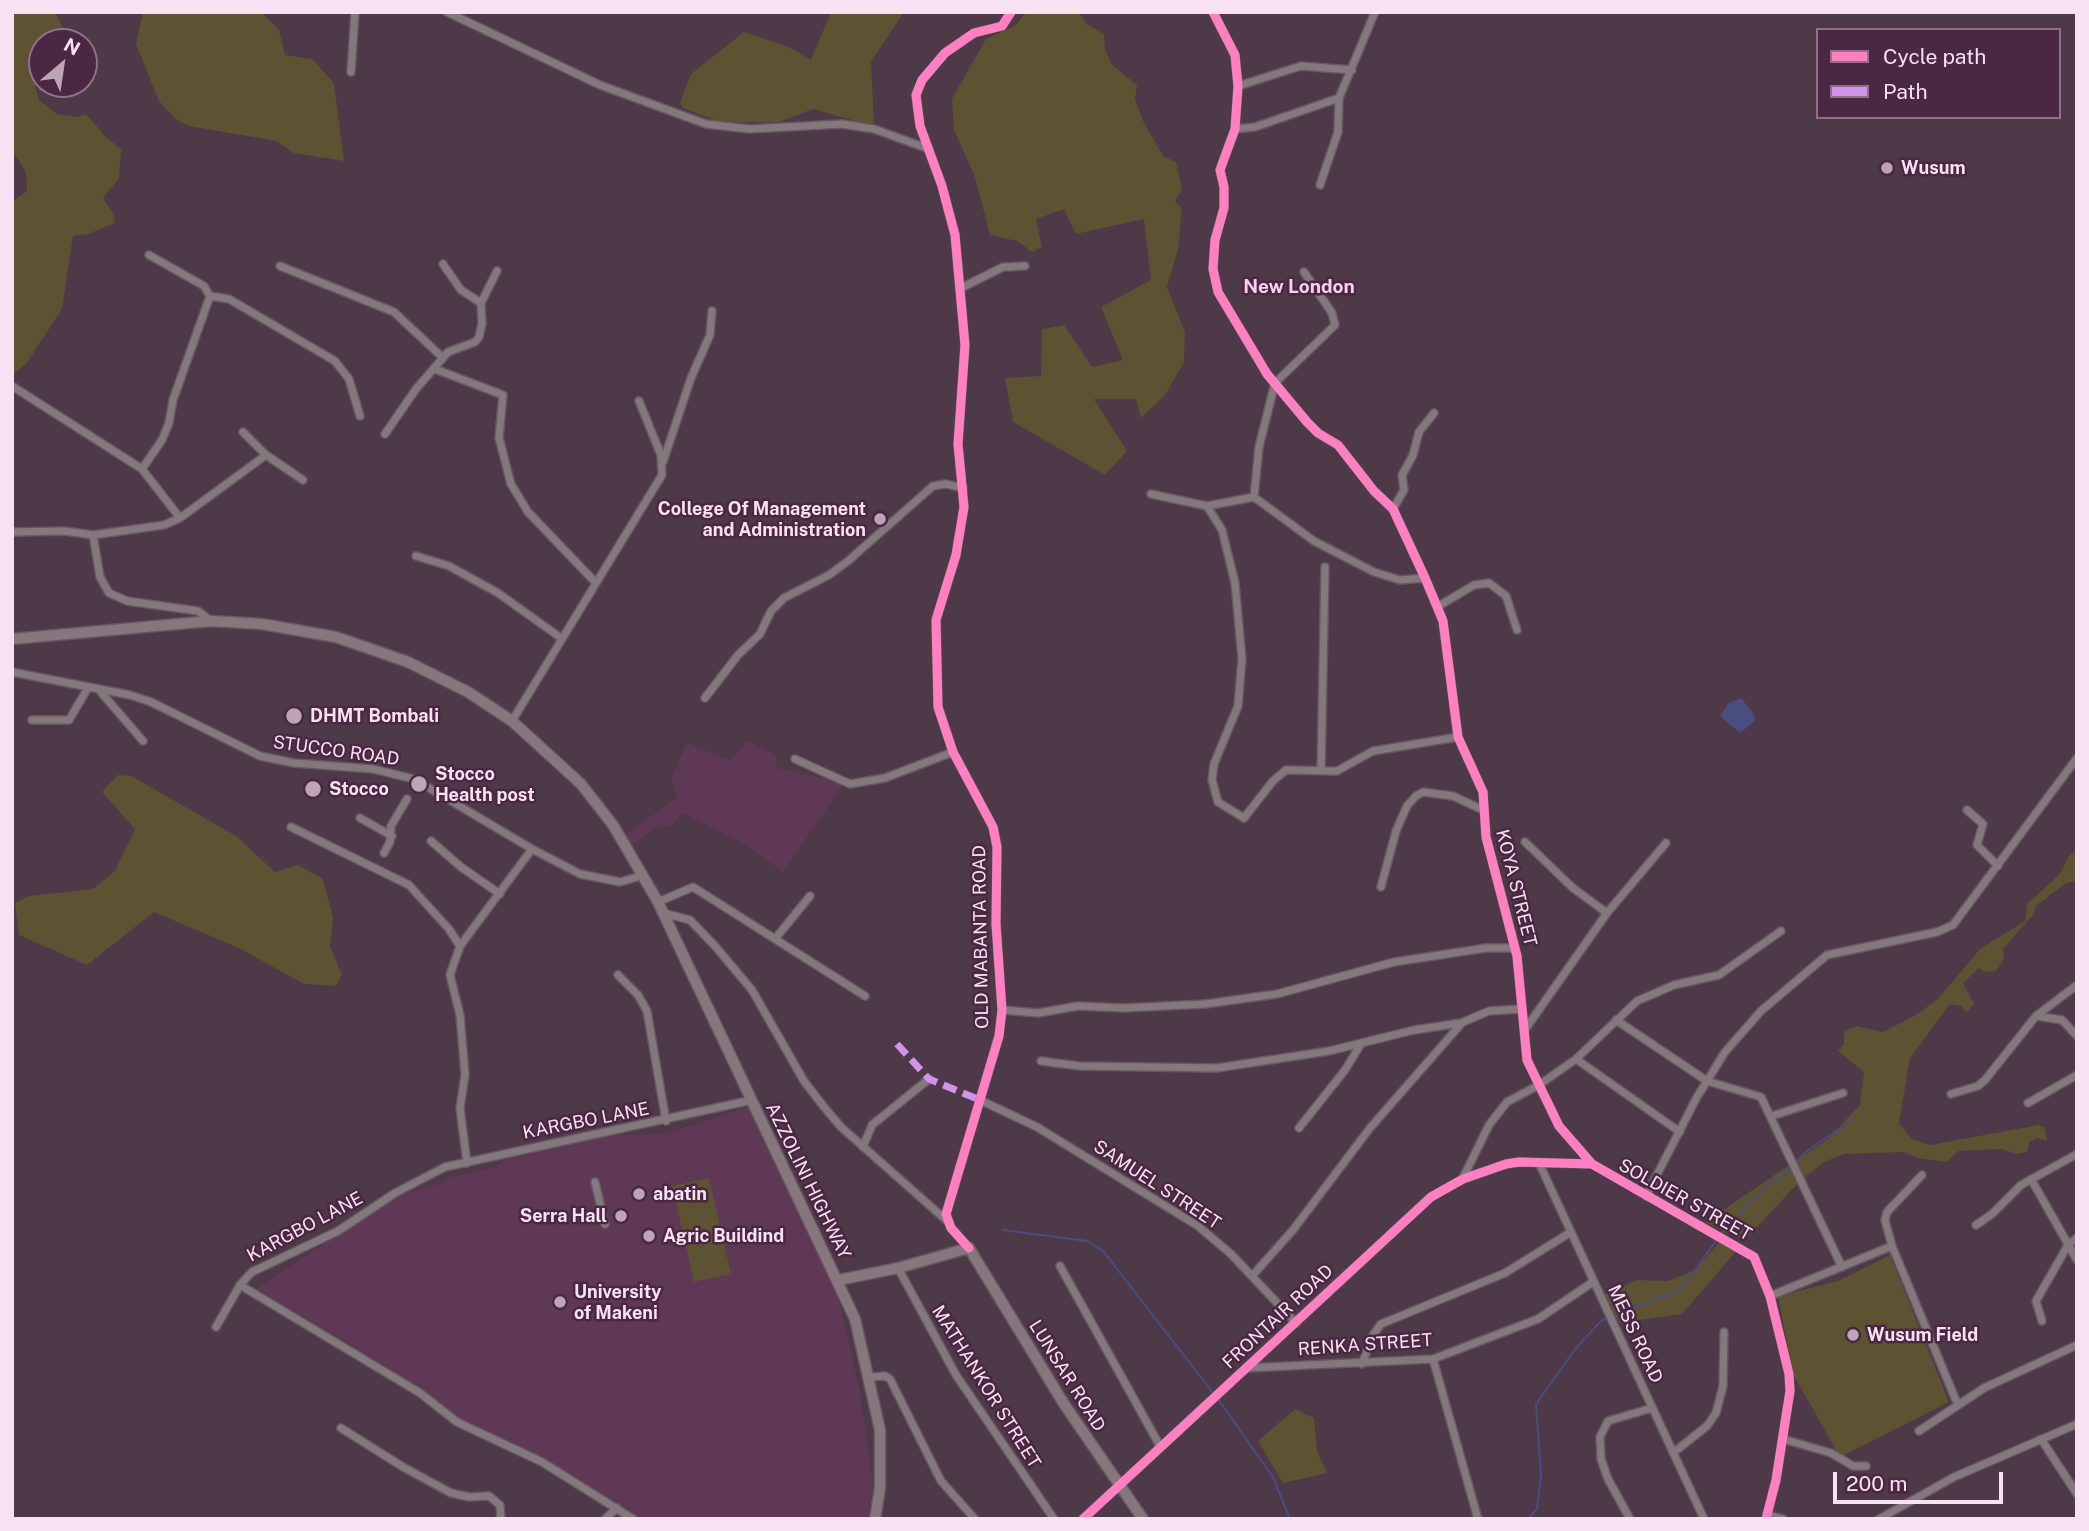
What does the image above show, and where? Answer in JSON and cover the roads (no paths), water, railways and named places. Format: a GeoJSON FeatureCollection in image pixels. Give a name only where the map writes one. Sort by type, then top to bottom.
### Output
{"type":"FeatureCollection","features":[{"type":"Feature","properties":{"kind":"main road","name":"AZZOLINI HIGHWAY"},"geometry":{"type":"LineString","coordinates":[[12,639],[211,621],[306,630],[370,647],[436,675],[512,721],[587,791],[613,825],[658,902],[839,1280],[855,1319],[870,1377],[881,1449],[875,1519]]}},
{"type":"Feature","properties":{"kind":"main road"},"geometry":{"type":"LineString","coordinates":[[839,1280],[898,1268],[969,1248]]}},
{"type":"Feature","properties":{"kind":"main road","name":"LUNSAR ROAD"},"geometry":{"type":"LineString","coordinates":[[969,1248],[1040,1366],[1143,1519]]}},
{"type":"Feature","properties":{"kind":"street"},"geometry":{"type":"LineString","coordinates":[[351,72],[355,12]]}},
{"type":"Feature","properties":{"kind":"street"},"geometry":{"type":"LineString","coordinates":[[447,12],[600,85],[706,124],[749,129],[842,124],[874,129],[929,149]]}},
{"type":"Feature","properties":{"kind":"street","name":"OLD MABANTA ROAD"},"geometry":{"type":"LineString","coordinates":[[946,1220],[948,1204],[995,1051],[1002,1010],[996,924],[995,836],[953,751],[937,706],[936,620],[956,555],[964,506],[958,444],[965,345],[961,288],[949,211],[917,117],[916,95],[922,80],[934,63],[974,33],[1002,26],[1011,12]]}},
{"type":"Feature","properties":{"kind":"street","name":"KOYA STREET"},"geometry":{"type":"LineString","coordinates":[[1213,12],[1235,55],[1238,86],[1235,129],[1221,162],[1224,208],[1215,240],[1214,279],[1227,309],[1275,383],[1318,433],[1347,454],[1374,491],[1393,509],[1425,578],[1443,621],[1458,737],[1479,779],[1496,884],[1515,948],[1527,1060],[1559,1126],[1592,1164]]}},
{"type":"Feature","properties":{"kind":"street"},"geometry":{"type":"LineString","coordinates":[[1320,185],[1338,132],[1339,98],[1375,12]]}},
{"type":"Feature","properties":{"kind":"street"},"geometry":{"type":"LineString","coordinates":[[1238,86],[1301,66],[1352,70]]}},
{"type":"Feature","properties":{"kind":"street"},"geometry":{"type":"LineString","coordinates":[[1235,129],[1255,127],[1339,98]]}},
{"type":"Feature","properties":{"kind":"street"},"geometry":{"type":"LineString","coordinates":[[142,469],[162,440],[210,296],[204,286],[149,255]]}},
{"type":"Feature","properties":{"kind":"street"},"geometry":{"type":"LineString","coordinates":[[443,264],[461,290],[481,303]]}},
{"type":"Feature","properties":{"kind":"street"},"geometry":{"type":"LineString","coordinates":[[280,266],[394,313],[443,358]]}},
{"type":"Feature","properties":{"kind":"street"},"geometry":{"type":"LineString","coordinates":[[961,288],[1003,267],[1025,266]]}},
{"type":"Feature","properties":{"kind":"street"},"geometry":{"type":"LineString","coordinates":[[385,434],[416,388],[443,358],[454,348],[469,345],[479,337],[482,324],[481,303],[497,271]]}},
{"type":"Feature","properties":{"kind":"street"},"geometry":{"type":"LineString","coordinates":[[1254,497],[1259,447],[1275,383],[1335,325],[1332,313],[1304,272]]}},
{"type":"Feature","properties":{"kind":"street"},"geometry":{"type":"LineString","coordinates":[[210,296],[229,299],[335,361],[349,379],[360,416]]}},
{"type":"Feature","properties":{"kind":"street"},"geometry":{"type":"LineString","coordinates":[[512,721],[662,475],[663,462],[685,394],[710,335],[712,311]]}},
{"type":"Feature","properties":{"kind":"street"},"geometry":{"type":"LineString","coordinates":[[435,369],[503,395],[499,438],[511,484],[528,512],[596,583]]}},
{"type":"Feature","properties":{"kind":"street"},"geometry":{"type":"LineString","coordinates":[[12,386],[142,469],[180,519]]}},
{"type":"Feature","properties":{"kind":"street"},"geometry":{"type":"LineString","coordinates":[[639,401],[663,462]]}},
{"type":"Feature","properties":{"kind":"street"},"geometry":{"type":"LineString","coordinates":[[1393,509],[1404,490],[1402,475],[1413,455],[1419,432],[1434,413]]}},
{"type":"Feature","properties":{"kind":"street"},"geometry":{"type":"LineString","coordinates":[[243,432],[267,455],[303,480]]}},
{"type":"Feature","properties":{"kind":"street"},"geometry":{"type":"LineString","coordinates":[[12,532],[64,531],[93,535],[147,530],[180,519],[267,455]]}},
{"type":"Feature","properties":{"kind":"street"},"geometry":{"type":"LineString","coordinates":[[705,698],[738,655],[760,634],[771,611],[784,598],[829,575],[848,561],[933,486],[946,484],[963,488]]}},
{"type":"Feature","properties":{"kind":"street"},"geometry":{"type":"LineString","coordinates":[[1151,494],[1207,506],[1254,497],[1314,541],[1374,572],[1400,580],[1425,578]]}},
{"type":"Feature","properties":{"kind":"street"},"geometry":{"type":"LineString","coordinates":[[1207,506],[1222,530],[1235,583],[1242,659],[1238,706],[1214,764],[1212,780],[1215,795],[1225,808],[1244,818],[1283,772],[1337,771],[1373,751],[1458,737]]}},
{"type":"Feature","properties":{"kind":"street"},"geometry":{"type":"LineString","coordinates":[[93,535],[100,577],[109,593],[127,601],[198,611],[211,621]]}},
{"type":"Feature","properties":{"kind":"street"},"geometry":{"type":"LineString","coordinates":[[416,556],[449,566],[498,593],[561,638]]}},
{"type":"Feature","properties":{"kind":"street"},"geometry":{"type":"LineString","coordinates":[[1321,771],[1325,567]]}},
{"type":"Feature","properties":{"kind":"street"},"geometry":{"type":"LineString","coordinates":[[1437,607],[1474,585],[1489,583],[1506,596],[1517,630]]}},
{"type":"Feature","properties":{"kind":"street","name":"STUCCO ROAD"},"geometry":{"type":"LineString","coordinates":[[12,672],[151,702],[260,756],[307,764],[365,768],[414,779],[532,849],[595,879],[631,881],[644,875]]}},
{"type":"Feature","properties":{"kind":"street"},"geometry":{"type":"LineString","coordinates":[[33,720],[69,720],[88,688]]}},
{"type":"Feature","properties":{"kind":"street"},"geometry":{"type":"LineString","coordinates":[[99,690],[143,741]]}},
{"type":"Feature","properties":{"kind":"street"},"geometry":{"type":"LineString","coordinates":[[795,759],[850,784],[885,778],[953,751]]}},
{"type":"Feature","properties":{"kind":"street"},"geometry":{"type":"LineString","coordinates":[[1646,1196],[1707,1081],[1742,1030],[1826,955],[1884,945],[1953,925],[2077,758]]}},
{"type":"Feature","properties":{"kind":"street"},"geometry":{"type":"LineString","coordinates":[[1381,887],[1396,831],[1406,806],[1416,796],[1423,792],[1453,796],[1483,810]]}},
{"type":"Feature","properties":{"kind":"street"},"geometry":{"type":"LineString","coordinates":[[384,853],[392,836],[391,826],[407,799]]}},
{"type":"Feature","properties":{"kind":"street"},"geometry":{"type":"LineString","coordinates":[[1967,810],[1983,824],[1977,845],[1998,866]]}},
{"type":"Feature","properties":{"kind":"street"},"geometry":{"type":"LineString","coordinates":[[360,818],[392,836]]}},
{"type":"Feature","properties":{"kind":"street"},"geometry":{"type":"LineString","coordinates":[[291,827],[409,885],[460,946]]}},
{"type":"Feature","properties":{"kind":"street"},"geometry":{"type":"LineString","coordinates":[[431,841],[461,867],[500,894]]}},
{"type":"Feature","properties":{"kind":"street"},"geometry":{"type":"LineString","coordinates":[[1525,842],[1573,888],[1606,914]]}},
{"type":"Feature","properties":{"kind":"street"},"geometry":{"type":"LineString","coordinates":[[1524,1031],[1606,914],[1666,843]]}},
{"type":"Feature","properties":{"kind":"street"},"geometry":{"type":"LineString","coordinates":[[467,1163],[460,1108],[465,1075],[460,1015],[450,975],[460,946],[532,849]]}},
{"type":"Feature","properties":{"kind":"street"},"geometry":{"type":"LineString","coordinates":[[658,902],[693,887],[865,996]]}},
{"type":"Feature","properties":{"kind":"street"},"geometry":{"type":"LineString","coordinates":[[775,939],[810,896]]}},
{"type":"Feature","properties":{"kind":"street"},"geometry":{"type":"LineString","coordinates":[[663,913],[690,920],[736,969],[765,1010],[804,1081],[841,1127],[946,1220],[969,1248]]}},
{"type":"Feature","properties":{"kind":"street"},"geometry":{"type":"LineString","coordinates":[[1462,1179],[1497,1113],[1522,1093],[1539,1085],[1576,1059],[1637,1001],[1654,992],[1719,975],[1781,931]]}},
{"type":"Feature","properties":{"kind":"street"},"geometry":{"type":"LineString","coordinates":[[1002,1010],[1038,1013],[1078,1006],[1124,1008],[1205,1004],[1277,993],[1394,962],[1486,948],[1515,948]]}},
{"type":"Feature","properties":{"kind":"street"},"geometry":{"type":"LineString","coordinates":[[618,975],[638,995],[647,1011],[666,1121]]}},
{"type":"Feature","properties":{"kind":"street"},"geometry":{"type":"LineString","coordinates":[[1951,1094],[1978,1086],[1985,1080],[2036,1016],[2077,985]]}},
{"type":"Feature","properties":{"kind":"street"},"geometry":{"type":"LineString","coordinates":[[1041,1061],[1079,1066],[1217,1068],[1361,1044],[1461,1023],[1489,1011],[1521,1009]]}},
{"type":"Feature","properties":{"kind":"street"},"geometry":{"type":"LineString","coordinates":[[2036,1016],[2062,1020],[2077,1036]]}},
{"type":"Feature","properties":{"kind":"street"},"geometry":{"type":"LineString","coordinates":[[1616,1020],[1707,1081],[1755,1094],[1765,1101],[1842,1267]]}},
{"type":"Feature","properties":{"kind":"street"},"geometry":{"type":"LineString","coordinates":[[1252,1276],[1293,1230],[1370,1128],[1461,1023]]}},
{"type":"Feature","properties":{"kind":"street"},"geometry":{"type":"LineString","coordinates":[[1300,1128],[1345,1070],[1361,1044]]}},
{"type":"Feature","properties":{"kind":"street"},"geometry":{"type":"LineString","coordinates":[[1576,1059],[1680,1132]]}},
{"type":"Feature","properties":{"kind":"street"},"geometry":{"type":"LineString","coordinates":[[2028,1102],[2077,1075]]}},
{"type":"Feature","properties":{"kind":"street"},"geometry":{"type":"LineString","coordinates":[[863,1147],[872,1125],[929,1079]]}},
{"type":"Feature","properties":{"kind":"street"},"geometry":{"type":"LineString","coordinates":[[1772,1116],[1843,1093]]}},
{"type":"Feature","properties":{"kind":"street","name":"KARGBO LANE"},"geometry":{"type":"LineString","coordinates":[[216,1327],[240,1285],[258,1268],[338,1231],[395,1193],[445,1167],[570,1138],[666,1121],[752,1100]]}},
{"type":"Feature","properties":{"kind":"street","name":"SAMUEL STREET"},"geometry":{"type":"LineString","coordinates":[[980,1100],[1037,1127],[1198,1226],[1252,1276],[1296,1323]]}},
{"type":"Feature","properties":{"kind":"street"},"geometry":{"type":"LineString","coordinates":[[1976,1225],[2031,1179],[2077,1154]]}},
{"type":"Feature","properties":{"kind":"street","name":"MESS ROAD"},"geometry":{"type":"LineString","coordinates":[[1539,1163],[1704,1519]]}},
{"type":"Feature","properties":{"kind":"street","name":"SOLDIER STREET"},"geometry":{"type":"LineString","coordinates":[[1462,1179],[1506,1164],[1592,1164],[1754,1257],[1770,1296],[1789,1374],[1783,1439],[1766,1517]]}},
{"type":"Feature","properties":{"kind":"street"},"geometry":{"type":"LineString","coordinates":[[1922,1175],[1887,1212],[1885,1220],[1892,1247],[1957,1403]]}},
{"type":"Feature","properties":{"kind":"street","name":"FRONTAIR ROAD"},"geometry":{"type":"LineString","coordinates":[[1083,1519],[1420,1207],[1462,1179]]}},
{"type":"Feature","properties":{"kind":"street"},"geometry":{"type":"LineString","coordinates":[[2031,1179],[2077,1261]]}},
{"type":"Feature","properties":{"kind":"street"},"geometry":{"type":"LineString","coordinates":[[595,1182],[606,1224]]}},
{"type":"Feature","properties":{"kind":"street"},"geometry":{"type":"LineString","coordinates":[[1362,1364],[1373,1335],[1381,1324],[1505,1272],[1571,1232]]}},
{"type":"Feature","properties":{"kind":"street"},"geometry":{"type":"LineString","coordinates":[[2042,1321],[2036,1301],[2068,1245],[2077,1238]]}},
{"type":"Feature","properties":{"kind":"street"},"geometry":{"type":"LineString","coordinates":[[1770,1296],[1892,1247]]}},
{"type":"Feature","properties":{"kind":"street"},"geometry":{"type":"LineString","coordinates":[[1060,1266],[1160,1446]]}},
{"type":"Feature","properties":{"kind":"street","name":"MATHANKOR STREET"},"geometry":{"type":"LineString","coordinates":[[898,1268],[956,1375],[1054,1519]]}},
{"type":"Feature","properties":{"kind":"street","name":"RENKA STREET"},"geometry":{"type":"LineString","coordinates":[[1247,1368],[1433,1359],[1538,1319],[1593,1282]]}},
{"type":"Feature","properties":{"kind":"street"},"geometry":{"type":"LineString","coordinates":[[240,1285],[420,1394],[457,1422],[511,1445],[633,1519]]}},
{"type":"Feature","properties":{"kind":"street"},"geometry":{"type":"LineString","coordinates":[[1673,1453],[1707,1426],[1716,1413],[1723,1386],[1724,1332]]}},
{"type":"Feature","properties":{"kind":"street"},"geometry":{"type":"LineString","coordinates":[[1919,1431],[1957,1403],[2028,1366],[2077,1345]]}},
{"type":"Feature","properties":{"kind":"street"},"geometry":{"type":"LineString","coordinates":[[1433,1359],[1478,1519]]}},
{"type":"Feature","properties":{"kind":"street"},"geometry":{"type":"LineString","coordinates":[[870,1377],[885,1376],[890,1379],[941,1481],[975,1519]]}},
{"type":"Feature","properties":{"kind":"street"},"geometry":{"type":"LineString","coordinates":[[1630,1519],[1608,1479],[1601,1459],[1600,1437],[1608,1422],[1652,1408]]}},
{"type":"Feature","properties":{"kind":"street"},"geometry":{"type":"LineString","coordinates":[[1879,1519],[1954,1477],[2077,1424]]}},
{"type":"Feature","properties":{"kind":"street"},"geometry":{"type":"LineString","coordinates":[[341,1428],[451,1493],[469,1497],[489,1496],[500,1505],[501,1519]]}},
{"type":"Feature","properties":{"kind":"street"},"geometry":{"type":"LineString","coordinates":[[1783,1439],[1832,1453],[1849,1464],[1866,1466]]}},
{"type":"Feature","properties":{"kind":"street"},"geometry":{"type":"LineString","coordinates":[[2041,1439],[2077,1494]]}},
{"type":"Feature","properties":{"kind":"street"},"geometry":{"type":"LineString","coordinates":[[605,1519],[617,1508]]}},
{"type":"Feature","properties":{"kind":"street"},"geometry":{"type":"LineString","coordinates":[[1766,1517],[1783,1519]]}},
{"type":"Feature","properties":{"kind":"water"},"geometry":{"type":"Polygon","coordinates":[[[1741,698],[1754,714],[1755,721],[1740,733],[1720,716],[1729,703],[1741,698]]]}},
{"type":"Feature","properties":{"kind":"waterway"},"geometry":{"type":"LineString","coordinates":[[1796,1163],[1803,1154],[1853,1119]]}},
{"type":"Feature","properties":{"kind":"waterway"},"geometry":{"type":"LineString","coordinates":[[1720,1235],[1754,1198],[1792,1167]]}},
{"type":"Feature","properties":{"kind":"waterway"},"geometry":{"type":"LineString","coordinates":[[1003,1230],[1087,1241],[1104,1252],[1213,1393]]}},
{"type":"Feature","properties":{"kind":"waterway"},"geometry":{"type":"LineString","coordinates":[[1614,1315],[1681,1290],[1717,1239]]}},
{"type":"Feature","properties":{"kind":"waterway"},"geometry":{"type":"LineString","coordinates":[[1528,1519],[1537,1509],[1541,1476],[1536,1404],[1576,1348],[1601,1321],[1609,1317]]}},
{"type":"Feature","properties":{"kind":"waterway"},"geometry":{"type":"LineString","coordinates":[[1218,1399],[1273,1477],[1290,1519]]}},
{"type":"Feature","properties":{"kind":"place","name":"Wusum"},"geometry":{"type":"Point","coordinates":[1887,168]}},
{"type":"Feature","properties":{"kind":"place","name":"College Of Management and Administration"},"geometry":{"type":"Point","coordinates":[880,519]}},
{"type":"Feature","properties":{"kind":"place","name":"DHMT Bombali"},"geometry":{"type":"Point","coordinates":[294,716]}},
{"type":"Feature","properties":{"kind":"place","name":"Stocco Health post"},"geometry":{"type":"Point","coordinates":[419,784]}},
{"type":"Feature","properties":{"kind":"place","name":"Stocco"},"geometry":{"type":"Point","coordinates":[313,789]}},
{"type":"Feature","properties":{"kind":"place","name":"abatin"},"geometry":{"type":"Point","coordinates":[639,1194]}},
{"type":"Feature","properties":{"kind":"place","name":"Serra Hall"},"geometry":{"type":"Point","coordinates":[621,1216]}},
{"type":"Feature","properties":{"kind":"place","name":"Agric Buildind"},"geometry":{"type":"Point","coordinates":[649,1236]}},
{"type":"Feature","properties":{"kind":"place","name":"University of Makeni"},"geometry":{"type":"Point","coordinates":[560,1302]}},
{"type":"Feature","properties":{"kind":"place","name":"Wusum Field"},"geometry":{"type":"Point","coordinates":[1853,1335]}},
{"type":"Feature","properties":{"kind":"district","name":"New London"},"geometry":{"type":"Point","coordinates":[1299,287]}}]}
